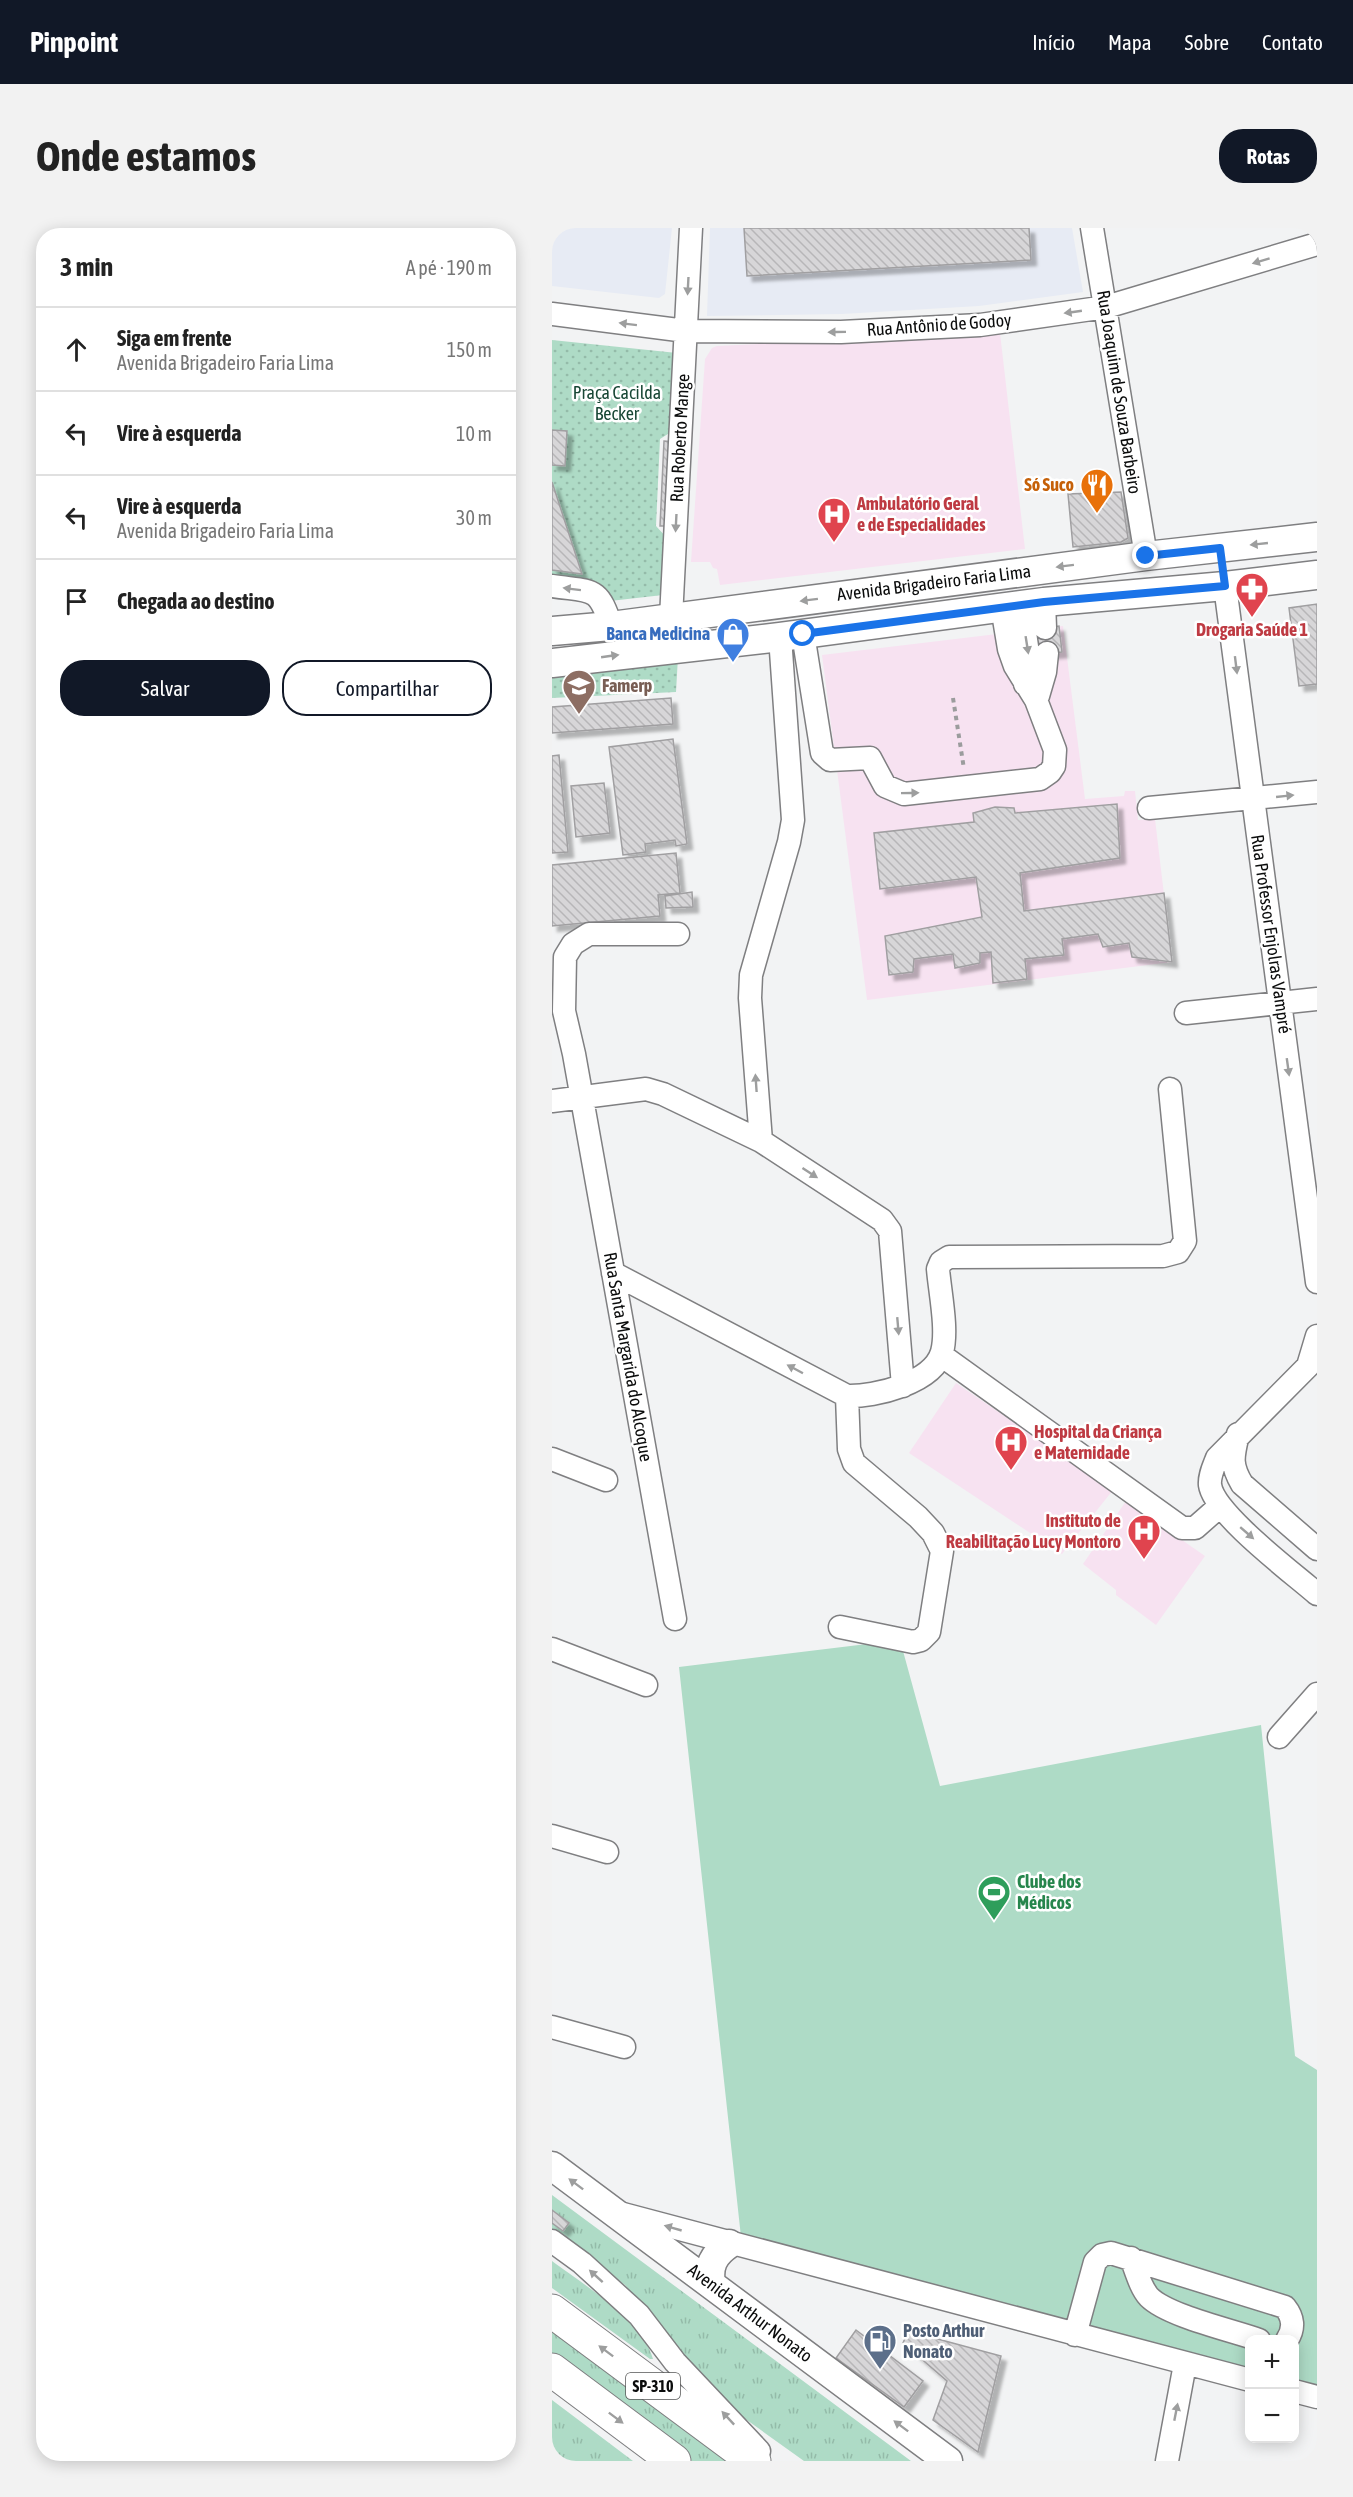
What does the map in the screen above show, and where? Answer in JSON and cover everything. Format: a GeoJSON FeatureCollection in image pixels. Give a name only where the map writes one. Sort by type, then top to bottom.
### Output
{"type":"FeatureCollection","features":[{"type":"Feature","properties":{"kind":"highway","name":"SP-310"},"geometry":{"type":"LineString","coordinates":[[552,2311],[754,2461]]}},
{"type":"Feature","properties":{"kind":"highway","name":"SP-310"},"geometry":{"type":"LineString","coordinates":[[554,2372],[674,2461]]}},
{"type":"Feature","properties":{"kind":"main road","name":"Avenida Brigadeiro Faria Lima"},"geometry":{"type":"LineString","coordinates":[[552,632],[1146,556],[1317,537]]}},
{"type":"Feature","properties":{"kind":"main road"},"geometry":{"type":"LineString","coordinates":[[1220,548],[1225,586]]}},
{"type":"Feature","properties":{"kind":"main road","name":"Avenida Brigadeiro Faria Lima"},"geometry":{"type":"LineString","coordinates":[[552,663],[1028,611],[1317,575]]}},
{"type":"Feature","properties":{"kind":"main road","name":"Avenida Arthur Nonato"},"geometry":{"type":"LineString","coordinates":[[552,2166],[948,2461]]}},
{"type":"Feature","properties":{"kind":"main road"},"geometry":{"type":"LineString","coordinates":[[711,2284],[712,2261],[719,2251],[729,2244]]}},
{"type":"Feature","properties":{"kind":"street","name":"Rua Roberto Mange"},"geometry":{"type":"LineString","coordinates":[[674,648],[671,618],[692,228]]}},
{"type":"Feature","properties":{"kind":"street","name":"Rua Joaquim de Souza Barbeiro"},"geometry":{"type":"LineString","coordinates":[[1092,228],[1146,556]]}},
{"type":"Feature","properties":{"kind":"street","name":"Rua Antônio de Godoy"},"geometry":{"type":"LineString","coordinates":[[552,314],[686,331],[841,332],[980,325],[1106,307],[1317,244]]}},
{"type":"Feature","properties":{"kind":"street"},"geometry":{"type":"LineString","coordinates":[[552,586],[591,591],[598,595],[603,602],[611,626]]}},
{"type":"Feature","properties":{"kind":"street","name":"Rua Professor Enjolras Vampré"},"geometry":{"type":"LineString","coordinates":[[1225,586],[1317,1281]]}},
{"type":"Feature","properties":{"kind":"street"},"geometry":{"type":"LineString","coordinates":[[792,635],[822,753],[830,760],[870,758],[885,786],[904,794],[1040,779],[1050,772],[1054,766],[1055,750],[1031,692],[1009,649],[1028,611]]}},
{"type":"Feature","properties":{"kind":"street"},"geometry":{"type":"LineString","coordinates":[[761,1141],[750,998],[751,975],[789,842],[793,820],[792,635]]}},
{"type":"Feature","properties":{"kind":"street"},"geometry":{"type":"LineString","coordinates":[[1031,692],[1045,672],[1047,653]]}},
{"type":"Feature","properties":{"kind":"street"},"geometry":{"type":"LineString","coordinates":[[1149,808],[1317,792]]}},
{"type":"Feature","properties":{"kind":"street","name":"Rua Santa Margarida do Alcoque"},"geometry":{"type":"LineString","coordinates":[[675,1619],[564,1011],[565,957],[573,944],[589,934],[678,934]]}},
{"type":"Feature","properties":{"kind":"street"},"geometry":{"type":"LineString","coordinates":[[1186,1013],[1317,999]]}},
{"type":"Feature","properties":{"kind":"street"},"geometry":{"type":"LineString","coordinates":[[552,1101],[646,1089],[663,1094],[761,1141],[882,1220],[890,1231],[903,1386]]}},
{"type":"Feature","properties":{"kind":"street"},"geometry":{"type":"LineString","coordinates":[[613,1273],[847,1395],[863,1396],[903,1386],[933,1367],[941,1355],[944,1341],[938,1269],[941,1262],[949,1257],[1163,1256],[1178,1252],[1185,1241],[1170,1089]]}},
{"type":"Feature","properties":{"kind":"street"},"geometry":{"type":"LineString","coordinates":[[1317,1336],[1312,1361],[1217,1458],[1211,1472],[1210,1485],[1220,1506],[1234,1522],[1317,1594]]}},
{"type":"Feature","properties":{"kind":"street"},"geometry":{"type":"LineString","coordinates":[[941,1355],[1182,1528],[1195,1528],[1220,1506]]}},
{"type":"Feature","properties":{"kind":"street"},"geometry":{"type":"LineString","coordinates":[[840,1627],[913,1642],[921,1640],[929,1632],[942,1551],[933,1533],[918,1516],[854,1463],[849,1449],[847,1395]]}},
{"type":"Feature","properties":{"kind":"street"},"geometry":{"type":"LineString","coordinates":[[1238,1434],[1233,1470],[1242,1484],[1317,1549]]}},
{"type":"Feature","properties":{"kind":"street"},"geometry":{"type":"LineString","coordinates":[[552,1459],[606,1480]]}},
{"type":"Feature","properties":{"kind":"street"},"geometry":{"type":"LineString","coordinates":[[552,1649],[646,1685]]}},
{"type":"Feature","properties":{"kind":"street"},"geometry":{"type":"LineString","coordinates":[[1279,1737],[1317,1694]]}},
{"type":"Feature","properties":{"kind":"street"},"geometry":{"type":"LineString","coordinates":[[552,1836],[607,1852]]}},
{"type":"Feature","properties":{"kind":"street"},"geometry":{"type":"LineString","coordinates":[[552,2027],[624,2047]]}},
{"type":"Feature","properties":{"kind":"street"},"geometry":{"type":"LineString","coordinates":[[613,2211],[729,2244],[1245,2379]]}},
{"type":"Feature","properties":{"kind":"street"},"geometry":{"type":"LineString","coordinates":[[552,2241],[582,2263],[639,2315],[675,2362],[768,2461]]}},
{"type":"Feature","properties":{"kind":"street"},"geometry":{"type":"LineString","coordinates":[[1075,2335],[1095,2262],[1102,2255],[1111,2253],[1286,2307],[1291,2314],[1293,2325],[1289,2335]]}},
{"type":"Feature","properties":{"kind":"street"},"geometry":{"type":"LineString","coordinates":[[1131,2258],[1143,2287],[1159,2304],[1173,2312],[1245,2335]]}},
{"type":"Feature","properties":{"kind":"street"},"geometry":{"type":"LineString","coordinates":[[1167,2461],[1185,2364]]}},
{"type":"Feature","properties":{"kind":"street"},"geometry":{"type":"LineString","coordinates":[[1299,2392],[1317,2397]]}},
{"type":"Feature","properties":{"kind":"path"},"geometry":{"type":"LineString","coordinates":[[953,698],[966,787]]}},
{"type":"Feature","properties":{"kind":"shaded area"},"geometry":{"type":"Polygon","coordinates":[[[552,228],[672,228],[665,294],[659,298],[552,286],[552,228]]]}},
{"type":"Feature","properties":{"kind":"shaded area"},"geometry":{"type":"Polygon","coordinates":[[[710,228],[744,228],[747,276],[1031,260],[1029,228],[1072,228],[1083,292],[979,306],[842,314],[707,316],[710,228]]]}},
{"type":"Feature","properties":{"kind":"shaded area"},"geometry":{"type":"Polygon","coordinates":[[[1000,333],[1025,549],[720,585],[717,569],[713,568],[710,562],[691,562],[705,359],[712,348],[1000,333]]]}},
{"type":"Feature","properties":{"kind":"shaded area"},"geometry":{"type":"Polygon","coordinates":[[[1063,626],[1085,799],[1124,796],[1125,791],[1135,791],[1138,820],[1155,819],[1172,962],[867,1000],[822,655],[1063,626]]]}},
{"type":"Feature","properties":{"kind":"shaded area","name":"Hospital da Criança e Maternidade"},"geometry":{"type":"Polygon","coordinates":[[[956,1383],[1113,1490],[1062,1554],[909,1453],[956,1383]]]}},
{"type":"Feature","properties":{"kind":"shaded area","name":"Instituto de Reabilitação Lucy Montoro"},"geometry":{"type":"Polygon","coordinates":[[[1126,1501],[1205,1556],[1156,1625],[1116,1595],[1116,1590],[1083,1564],[1126,1501]]]}},
{"type":"Feature","properties":{"kind":"green space","name":"Praça Cacilda Becker"},"geometry":{"type":"Polygon","coordinates":[[[552,340],[677,353],[671,432],[660,439],[656,526],[667,538],[663,595],[610,601],[608,592],[599,584],[552,579],[552,570],[582,574],[552,482],[552,465],[565,466],[567,432],[552,430],[552,340]]]}},
{"type":"Feature","properties":{"kind":"green space"},"geometry":{"type":"Polygon","coordinates":[[[678,657],[676,692],[552,698],[552,671],[678,657]]]}},
{"type":"Feature","properties":{"kind":"green space","name":"Clube dos Médicos"},"geometry":{"type":"Polygon","coordinates":[[[900,1640],[940,1786],[1261,1725],[1295,2056],[1317,2070],[1317,2387],[1299,2382],[1299,2335],[1245,2335],[1245,2369],[741,2237],[679,1667],[900,1640]]]}},
{"type":"Feature","properties":{"kind":"green space"},"geometry":{"type":"Polygon","coordinates":[[[552,2195],[911,2461],[804,2461],[730,2408],[709,2389],[625,2285],[552,2230],[552,2195]]]}},
{"type":"Feature","properties":{"kind":"green space"},"geometry":{"type":"Polygon","coordinates":[[[552,2261],[625,2317],[647,2345],[653,2359],[552,2288],[552,2261]]]}},
{"type":"Feature","properties":{"kind":"green space"},"geometry":{"type":"Polygon","coordinates":[[[552,2328],[735,2461],[692,2461],[552,2359],[552,2328]]]}},
{"type":"Feature","properties":{"kind":"green space"},"geometry":{"type":"Polygon","coordinates":[[[552,2400],[633,2461],[552,2461],[552,2400]]]}},
{"type":"Feature","properties":{"kind":"building"},"geometry":{"type":"Polygon","coordinates":[[[744,228],[1029,228],[1031,260],[747,276],[744,228]]]}},
{"type":"Feature","properties":{"kind":"building"},"geometry":{"type":"Polygon","coordinates":[[[552,430],[567,431],[565,466],[552,465],[552,430]]]}},
{"type":"Feature","properties":{"kind":"building"},"geometry":{"type":"Polygon","coordinates":[[[664,441],[675,442],[671,526],[660,526],[664,441]]]}},
{"type":"Feature","properties":{"kind":"building"},"geometry":{"type":"Polygon","coordinates":[[[552,482],[582,574],[552,570],[552,482]]]}},
{"type":"Feature","properties":{"kind":"building","name":"Só Suco"},"geometry":{"type":"Polygon","coordinates":[[[1121,492],[1128,538],[1121,542],[1073,547],[1068,494],[1121,492]]]}},
{"type":"Feature","properties":{"kind":"building"},"geometry":{"type":"Polygon","coordinates":[[[1317,604],[1317,684],[1299,686],[1289,608],[1317,604]]]}},
{"type":"Feature","properties":{"kind":"building"},"geometry":{"type":"Polygon","coordinates":[[[1059,626],[1062,652],[1031,655],[1028,630],[1059,626]]]}},
{"type":"Feature","properties":{"kind":"building"},"geometry":{"type":"Polygon","coordinates":[[[671,698],[673,724],[552,733],[552,707],[671,698]]]}},
{"type":"Feature","properties":{"kind":"building"},"geometry":{"type":"Polygon","coordinates":[[[673,739],[687,844],[676,846],[675,840],[645,844],[646,852],[623,855],[609,747],[673,739]]]}},
{"type":"Feature","properties":{"kind":"building"},"geometry":{"type":"Polygon","coordinates":[[[559,755],[568,852],[552,853],[552,756],[559,755]]]}},
{"type":"Feature","properties":{"kind":"building"},"geometry":{"type":"Polygon","coordinates":[[[604,783],[610,833],[576,837],[571,786],[604,783]]]}},
{"type":"Feature","properties":{"kind":"building"},"geometry":{"type":"Polygon","coordinates":[[[1117,804],[1120,858],[1020,873],[1024,911],[1164,893],[1172,962],[1132,957],[1129,943],[1103,947],[1098,934],[1062,939],[1064,955],[1025,959],[1027,979],[993,983],[991,952],[980,953],[980,963],[955,968],[953,954],[914,959],[913,972],[889,975],[885,936],[982,917],[976,877],[880,889],[874,833],[974,822],[973,813],[995,807],[1014,808],[1015,813],[1117,804]]]}},
{"type":"Feature","properties":{"kind":"building"},"geometry":{"type":"Polygon","coordinates":[[[676,853],[680,893],[658,895],[660,916],[552,926],[552,865],[676,853]]]}},
{"type":"Feature","properties":{"kind":"building"},"geometry":{"type":"Polygon","coordinates":[[[692,892],[693,907],[666,908],[665,896],[692,892]]]}},
{"type":"Feature","properties":{"kind":"building"},"geometry":{"type":"Polygon","coordinates":[[[552,2210],[569,2223],[563,2231],[552,2223],[552,2210]]]}},
{"type":"Feature","properties":{"kind":"building","name":"Posto Arthur Nonato"},"geometry":{"type":"Polygon","coordinates":[[[856,2330],[923,2381],[904,2407],[836,2358],[856,2330]]]}},
{"type":"Feature","properties":{"kind":"building"},"geometry":{"type":"Polygon","coordinates":[[[908,2331],[1001,2356],[978,2452],[933,2420],[947,2381],[903,2343],[908,2331]]]}},
{"type":"Feature","properties":{"kind":"place","name":"Só Suco"},"geometry":{"type":"Point","coordinates":[1097,514]}},
{"type":"Feature","properties":{"kind":"place","name":"Ambulatório Geral e de Especialidades"},"geometry":{"type":"Point","coordinates":[834,543]}},
{"type":"Feature","properties":{"kind":"place","name":"Drogaria Saúde 1"},"geometry":{"type":"Point","coordinates":[1252,618]}},
{"type":"Feature","properties":{"kind":"place","name":"Banca Medicina"},"geometry":{"type":"Point","coordinates":[733,663]}},
{"type":"Feature","properties":{"kind":"place","name":"Famerp"},"geometry":{"type":"Point","coordinates":[579,715]}},
{"type":"Feature","properties":{"kind":"place","name":"Hospital da Criança e Maternidade"},"geometry":{"type":"Point","coordinates":[1011,1471]}},
{"type":"Feature","properties":{"kind":"place","name":"Instituto de Reabilitação Lucy Montoro"},"geometry":{"type":"Point","coordinates":[1144,1560]}},
{"type":"Feature","properties":{"kind":"place","name":"Clube dos Médicos"},"geometry":{"type":"Point","coordinates":[994,1921]}},
{"type":"Feature","properties":{"kind":"place","name":"Posto Arthur Nonato"},"geometry":{"type":"Point","coordinates":[880,2370]}},
{"type":"Feature","properties":{"kind":"route"},"geometry":{"type":"LineString","coordinates":[[803,634],[1044,602],[1225,586],[1220,548],[1146,556]]}}]}
